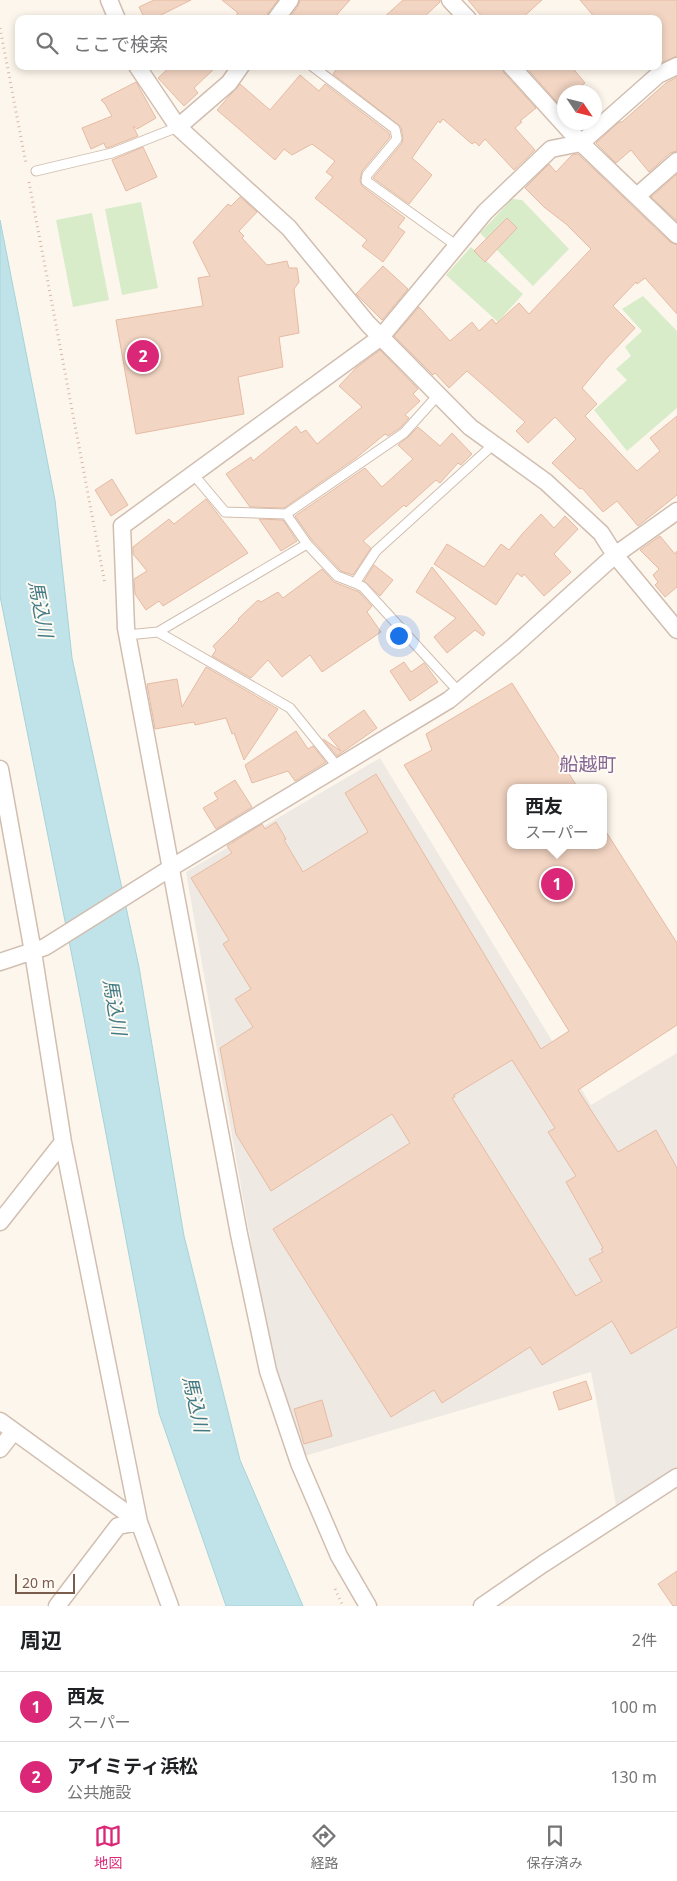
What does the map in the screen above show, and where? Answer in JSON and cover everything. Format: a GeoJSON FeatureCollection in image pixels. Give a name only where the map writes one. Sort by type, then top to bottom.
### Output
{"type":"FeatureCollection","features":[{"type":"Feature","properties":{"kind":"street"},"geometry":{"type":"LineString","coordinates":[[109,0],[115,15]]}},
{"type":"Feature","properties":{"kind":"street"},"geometry":{"type":"LineString","coordinates":[[279,15],[290,0]]}},
{"type":"Feature","properties":{"kind":"street"},"geometry":{"type":"LineString","coordinates":[[450,0],[464,15]]}},
{"type":"Feature","properties":{"kind":"street"},"geometry":{"type":"LineString","coordinates":[[368,1606],[339,1556],[298,1464],[268,1371],[164,872],[127,635],[122,526],[381,337],[485,212],[551,149],[581,143],[658,75],[677,66]]}},
{"type":"Feature","properties":{"kind":"street"},"geometry":{"type":"LineString","coordinates":[[140,70],[178,127],[289,228],[381,337],[438,395],[470,427],[546,482],[601,533],[615,555],[677,630]]}},
{"type":"Feature","properties":{"kind":"street"},"geometry":{"type":"LineString","coordinates":[[178,127],[229,84],[238,70]]}},
{"type":"Feature","properties":{"kind":"street"},"geometry":{"type":"LineString","coordinates":[[515,70],[581,143],[677,234]]}},
{"type":"Feature","properties":{"kind":"street"},"geometry":{"type":"LineString","coordinates":[[637,196],[677,161]]}},
{"type":"Feature","properties":{"kind":"street"},"geometry":{"type":"LineString","coordinates":[[0,962],[39,949],[449,700],[514,646],[615,555],[677,511]]}},
{"type":"Feature","properties":{"kind":"street"},"geometry":{"type":"LineString","coordinates":[[0,769],[39,949],[63,1142],[139,1522],[170,1606]]}},
{"type":"Feature","properties":{"kind":"street"},"geometry":{"type":"LineString","coordinates":[[0,1222],[63,1142]]}},
{"type":"Feature","properties":{"kind":"street"},"geometry":{"type":"LineString","coordinates":[[0,1421],[139,1522]]}},
{"type":"Feature","properties":{"kind":"street"},"geometry":{"type":"LineString","coordinates":[[0,1450],[14,1431]]}},
{"type":"Feature","properties":{"kind":"street"},"geometry":{"type":"LineString","coordinates":[[482,1606],[677,1477]]}},
{"type":"Feature","properties":{"kind":"street"},"geometry":{"type":"LineString","coordinates":[[57,1606],[118,1526],[139,1522]]}},
{"type":"Feature","properties":{"kind":"lane"},"geometry":{"type":"LineString","coordinates":[[317,70],[394,129],[397,139],[367,175],[366,182],[456,246]]}},
{"type":"Feature","properties":{"kind":"lane"},"geometry":{"type":"LineString","coordinates":[[36,171],[112,153],[178,127]]}},
{"type":"Feature","properties":{"kind":"lane"},"geometry":{"type":"LineString","coordinates":[[193,474],[225,512],[286,514],[404,433],[438,395]]}},
{"type":"Feature","properties":{"kind":"lane"},"geometry":{"type":"LineString","coordinates":[[355,583],[376,551],[494,444]]}},
{"type":"Feature","properties":{"kind":"lane"},"geometry":{"type":"LineString","coordinates":[[286,514],[307,544],[337,576],[363,587],[459,692]]}},
{"type":"Feature","properties":{"kind":"lane"},"geometry":{"type":"LineString","coordinates":[[127,635],[158,632],[307,544]]}},
{"type":"Feature","properties":{"kind":"lane"},"geometry":{"type":"LineString","coordinates":[[158,632],[290,708],[338,766]]}},
{"type":"Feature","properties":{"kind":"path"},"geometry":{"type":"LineString","coordinates":[[0,28],[106,589]]}},
{"type":"Feature","properties":{"kind":"shaded area"},"geometry":{"type":"Polygon","coordinates":[[[380,758],[591,1105],[677,1053],[677,1472],[616,1505],[591,1372],[301,1457],[271,1358],[186,872],[380,758]]]}},
{"type":"Feature","properties":{"kind":"green space"},"geometry":{"type":"Polygon","coordinates":[[[512,199],[522,200],[569,249],[533,286],[480,233],[512,199]]]}},
{"type":"Feature","properties":{"kind":"green space"},"geometry":{"type":"Polygon","coordinates":[[[141,202],[158,288],[122,295],[105,209],[141,202]]]}},
{"type":"Feature","properties":{"kind":"green space"},"geometry":{"type":"Polygon","coordinates":[[[92,213],[109,300],[73,307],[56,220],[92,213]]]}},
{"type":"Feature","properties":{"kind":"green space"},"geometry":{"type":"Polygon","coordinates":[[[471,247],[523,294],[498,322],[446,275],[471,247]]]}},
{"type":"Feature","properties":{"kind":"green space"},"geometry":{"type":"Polygon","coordinates":[[[643,296],[677,331],[677,408],[627,451],[594,410],[627,380],[616,369],[631,356],[625,347],[642,331],[622,309],[643,296]]]}},
{"type":"Feature","properties":{"kind":"water","name":"馬込川"},"geometry":{"type":"Polygon","coordinates":[[[0,220],[55,500],[72,658],[139,967],[184,1236],[240,1460],[303,1606],[226,1606],[159,1413],[77,981],[0,596],[0,220]]]}},
{"type":"Feature","properties":{"kind":"building"},"geometry":{"type":"Polygon","coordinates":[[[154,0],[191,0],[161,15],[143,15],[139,7],[154,0]]]}},
{"type":"Feature","properties":{"kind":"building"},"geometry":{"type":"Polygon","coordinates":[[[222,0],[278,0],[267,15],[236,15],[238,13],[222,0]]]}},
{"type":"Feature","properties":{"kind":"building"},"geometry":{"type":"Polygon","coordinates":[[[300,0],[350,0],[337,15],[292,15],[300,0]]]}},
{"type":"Feature","properties":{"kind":"building"},"geometry":{"type":"Polygon","coordinates":[[[403,0],[440,0],[426,15],[386,15],[403,0]]]}},
{"type":"Feature","properties":{"kind":"building"},"geometry":{"type":"Polygon","coordinates":[[[468,0],[542,0],[525,15],[481,15],[468,0]]]}},
{"type":"Feature","properties":{"kind":"building"},"geometry":{"type":"Polygon","coordinates":[[[580,0],[677,0],[677,56],[662,62],[662,15],[593,15],[580,0]]]}},
{"type":"Feature","properties":{"kind":"building"},"geometry":{"type":"Polygon","coordinates":[[[167,70],[213,70],[194,88],[198,93],[184,106],[158,78],[167,70]]]}},
{"type":"Feature","properties":{"kind":"building"},"geometry":{"type":"Polygon","coordinates":[[[336,70],[503,70],[536,108],[520,121],[522,122],[515,128],[535,150],[514,170],[485,139],[479,146],[475,142],[472,144],[443,119],[440,123],[438,121],[412,158],[432,175],[409,204],[373,178],[402,143],[401,127],[333,74],[336,70]]]}},
{"type":"Feature","properties":{"kind":"building"},"geometry":{"type":"Polygon","coordinates":[[[529,70],[574,70],[585,83],[583,85],[557,85],[557,102],[529,70]]]}},
{"type":"Feature","properties":{"kind":"building"},"geometry":{"type":"Polygon","coordinates":[[[300,75],[319,91],[325,84],[389,133],[390,137],[362,171],[360,180],[362,186],[405,218],[398,227],[405,232],[383,262],[362,246],[367,240],[315,198],[333,177],[326,172],[335,161],[312,144],[292,155],[284,149],[275,160],[217,110],[240,84],[270,110],[300,75]]]}},
{"type":"Feature","properties":{"kind":"building"},"geometry":{"type":"Polygon","coordinates":[[[677,77],[677,151],[670,153],[649,172],[631,150],[616,163],[596,143],[666,83],[677,77]]]}},
{"type":"Feature","properties":{"kind":"building"},"geometry":{"type":"Polygon","coordinates":[[[136,82],[156,118],[137,129],[133,126],[138,136],[110,147],[106,148],[104,143],[91,149],[82,128],[112,116],[101,100],[136,82]]]}},
{"type":"Feature","properties":{"kind":"building"},"geometry":{"type":"Polygon","coordinates":[[[143,147],[157,177],[126,191],[112,160],[143,147]]]}},
{"type":"Feature","properties":{"kind":"building"},"geometry":{"type":"Polygon","coordinates":[[[578,154],[670,242],[677,245],[677,314],[645,278],[637,284],[636,282],[613,306],[635,328],[582,388],[597,404],[585,416],[637,471],[660,451],[650,438],[677,416],[677,495],[638,526],[617,501],[603,512],[582,488],[580,489],[552,463],[576,439],[555,417],[528,443],[516,431],[525,422],[467,371],[449,388],[435,373],[433,375],[394,336],[419,307],[450,341],[472,322],[479,331],[492,319],[496,324],[519,303],[529,314],[591,249],[525,188],[549,164],[556,172],[572,155],[578,154]]]}},
{"type":"Feature","properties":{"kind":"building"},"geometry":{"type":"Polygon","coordinates":[[[677,174],[677,221],[651,197],[677,174]]]}},
{"type":"Feature","properties":{"kind":"building"},"geometry":{"type":"Polygon","coordinates":[[[240,197],[257,212],[239,231],[244,236],[242,238],[267,265],[287,261],[289,268],[297,268],[299,282],[294,289],[299,333],[279,337],[283,367],[238,377],[244,414],[136,434],[116,320],[203,306],[198,278],[210,276],[193,242],[228,204],[231,206],[240,197]]]}},
{"type":"Feature","properties":{"kind":"building"},"geometry":{"type":"Polygon","coordinates":[[[507,218],[517,228],[485,262],[474,251],[507,218]]]}},
{"type":"Feature","properties":{"kind":"building"},"geometry":{"type":"Polygon","coordinates":[[[383,266],[408,289],[382,320],[356,294],[383,266]]]}},
{"type":"Feature","properties":{"kind":"building"},"geometry":{"type":"Polygon","coordinates":[[[380,350],[418,389],[413,394],[420,401],[405,415],[409,418],[400,428],[388,436],[385,434],[356,458],[284,508],[250,507],[226,474],[251,457],[253,461],[296,426],[301,433],[306,430],[317,444],[362,407],[339,386],[356,368],[380,350]]]}},
{"type":"Feature","properties":{"kind":"building"},"geometry":{"type":"Polygon","coordinates":[[[418,427],[440,446],[452,433],[472,454],[461,465],[458,463],[440,483],[436,480],[363,541],[371,548],[353,575],[341,571],[312,540],[295,516],[365,468],[382,487],[413,459],[398,445],[418,427]]]}},
{"type":"Feature","properties":{"kind":"building"},"geometry":{"type":"Polygon","coordinates":[[[112,479],[128,505],[111,516],[95,490],[112,479]]]}},
{"type":"Feature","properties":{"kind":"building"},"geometry":{"type":"Polygon","coordinates":[[[206,499],[248,553],[163,606],[159,601],[146,610],[135,594],[134,579],[147,571],[133,554],[133,547],[169,519],[174,524],[206,499]]]}},
{"type":"Feature","properties":{"kind":"building"},"geometry":{"type":"Polygon","coordinates":[[[541,514],[554,528],[565,516],[578,529],[554,554],[571,572],[544,596],[524,574],[522,577],[517,573],[496,605],[434,564],[447,544],[484,567],[501,544],[509,550],[541,514]]]}},
{"type":"Feature","properties":{"kind":"building"},"geometry":{"type":"Polygon","coordinates":[[[259,519],[283,520],[297,541],[281,551],[259,519]]]}},
{"type":"Feature","properties":{"kind":"building"},"geometry":{"type":"Polygon","coordinates":[[[660,536],[675,554],[677,551],[677,587],[665,597],[655,585],[658,582],[653,575],[659,569],[640,550],[660,536]]]}},
{"type":"Feature","properties":{"kind":"building"},"geometry":{"type":"Polygon","coordinates":[[[374,565],[393,580],[380,596],[364,581],[374,565]]]}},
{"type":"Feature","properties":{"kind":"building"},"geometry":{"type":"Polygon","coordinates":[[[432,567],[485,633],[483,636],[475,630],[447,653],[434,637],[456,618],[416,592],[432,567]]]}},
{"type":"Feature","properties":{"kind":"building"},"geometry":{"type":"Polygon","coordinates":[[[322,569],[334,582],[359,592],[372,606],[367,612],[381,632],[322,672],[310,655],[282,677],[268,660],[251,678],[212,656],[216,650],[213,646],[258,600],[261,602],[278,592],[283,598],[322,569]]]}},
{"type":"Feature","properties":{"kind":"building"},"geometry":{"type":"Polygon","coordinates":[[[404,662],[411,672],[424,663],[438,682],[410,701],[390,671],[404,662]]]}},
{"type":"Feature","properties":{"kind":"building"},"geometry":{"type":"Polygon","coordinates":[[[206,667],[278,709],[244,760],[226,718],[195,725],[194,722],[155,729],[147,684],[177,679],[182,707],[206,667]]]}},
{"type":"Feature","properties":{"kind":"building"},"geometry":{"type":"Polygon","coordinates":[[[512,683],[575,784],[507,784],[507,849],[607,849],[607,833],[677,943],[677,1025],[578,1090],[618,1152],[656,1130],[677,1168],[677,1327],[631,1354],[612,1321],[542,1365],[530,1347],[442,1403],[434,1390],[391,1417],[273,1229],[410,1143],[392,1114],[271,1191],[236,1134],[220,1048],[253,1027],[235,999],[251,989],[223,944],[229,940],[191,878],[232,853],[227,846],[262,824],[265,829],[276,822],[286,839],[284,840],[303,872],[368,832],[345,793],[376,774],[541,1049],[569,1031],[404,765],[432,750],[426,734],[512,683]],[[512,1060],[452,1098],[576,1296],[602,1281],[589,1259],[603,1252],[601,1249],[603,1248],[566,1182],[576,1176],[548,1132],[555,1128],[512,1060]]]}},
{"type":"Feature","properties":{"kind":"building"},"geometry":{"type":"Polygon","coordinates":[[[364,710],[377,728],[337,756],[323,739],[341,751],[328,735],[364,710]]]}},
{"type":"Feature","properties":{"kind":"building"},"geometry":{"type":"Polygon","coordinates":[[[296,731],[308,749],[313,746],[326,762],[295,781],[288,771],[252,783],[245,765],[296,731]]]}},
{"type":"Feature","properties":{"kind":"building"},"geometry":{"type":"Polygon","coordinates":[[[235,780],[252,807],[216,829],[203,808],[218,799],[214,793],[235,780]]]}},
{"type":"Feature","properties":{"kind":"building"},"geometry":{"type":"Polygon","coordinates":[[[586,1381],[592,1399],[559,1410],[553,1392],[586,1381]]]}},
{"type":"Feature","properties":{"kind":"building"},"geometry":{"type":"Polygon","coordinates":[[[322,1400],[332,1436],[304,1444],[294,1409],[322,1400]]]}},
{"type":"Feature","properties":{"kind":"building"},"geometry":{"type":"Polygon","coordinates":[[[677,1571],[677,1606],[673,1606],[658,1584],[677,1571]]]}},
{"type":"Feature","properties":{"kind":"place","name":"アイミティ浜松"},"geometry":{"type":"Point","coordinates":[143,356]}},
{"type":"Feature","properties":{"kind":"place","name":"西友"},"geometry":{"type":"Point","coordinates":[557,884]}},
{"type":"Feature","properties":{"kind":"district","name":"船越町"},"geometry":{"type":"Point","coordinates":[588,764]}}]}
